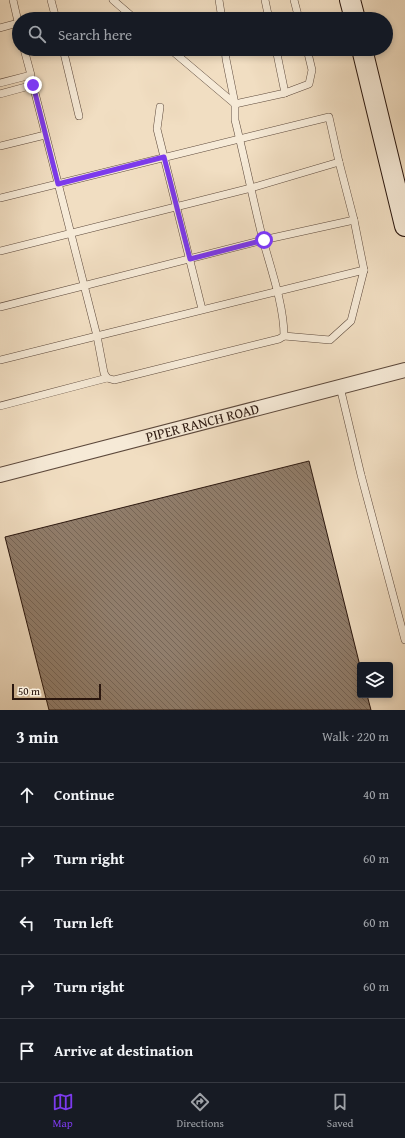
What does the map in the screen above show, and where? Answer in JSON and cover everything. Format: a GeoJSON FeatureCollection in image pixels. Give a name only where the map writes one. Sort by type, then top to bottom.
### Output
{"type":"FeatureCollection","features":[{"type":"Feature","properties":{"kind":"street"},"geometry":{"type":"LineString","coordinates":[[350,0],[353,12]]}},
{"type":"Feature","properties":{"kind":"street"},"geometry":{"type":"LineString","coordinates":[[364,56],[405,226]]}},
{"type":"Feature","properties":{"kind":"street","name":"PIPER RANCH ROAD"},"geometry":{"type":"LineString","coordinates":[[0,475],[405,370]]}},
{"type":"Feature","properties":{"kind":"lane"},"geometry":{"type":"LineString","coordinates":[[13,0],[16,12]]}},
{"type":"Feature","properties":{"kind":"lane"},"geometry":{"type":"LineString","coordinates":[[51,0],[54,12]]}},
{"type":"Feature","properties":{"kind":"lane"},"geometry":{"type":"LineString","coordinates":[[113,0],[127,12]]}},
{"type":"Feature","properties":{"kind":"lane"},"geometry":{"type":"LineString","coordinates":[[219,0],[221,12]]}},
{"type":"Feature","properties":{"kind":"lane"},"geometry":{"type":"LineString","coordinates":[[265,0],[268,12]]}},
{"type":"Feature","properties":{"kind":"lane"},"geometry":{"type":"LineString","coordinates":[[294,0],[297,12]]}},
{"type":"Feature","properties":{"kind":"lane"},"geometry":{"type":"LineString","coordinates":[[0,28],[12,26]]}},
{"type":"Feature","properties":{"kind":"lane"},"geometry":{"type":"LineString","coordinates":[[26,56],[97,336],[104,373],[107,378]]}},
{"type":"Feature","properties":{"kind":"lane"},"geometry":{"type":"LineString","coordinates":[[65,56],[79,116]]}},
{"type":"Feature","properties":{"kind":"lane"},"geometry":{"type":"LineString","coordinates":[[178,56],[234,104]]}},
{"type":"Feature","properties":{"kind":"lane"},"geometry":{"type":"LineString","coordinates":[[226,56],[234,104],[235,120],[277,291],[284,326],[284,336]]}},
{"type":"Feature","properties":{"kind":"lane"},"geometry":{"type":"LineString","coordinates":[[277,56],[285,93]]}},
{"type":"Feature","properties":{"kind":"lane"},"geometry":{"type":"LineString","coordinates":[[234,104],[285,93],[309,84],[312,70],[309,56]]}},
{"type":"Feature","properties":{"kind":"lane"},"geometry":{"type":"LineString","coordinates":[[0,83],[31,75]]}},
{"type":"Feature","properties":{"kind":"lane"},"geometry":{"type":"LineString","coordinates":[[0,94],[33,85]]}},
{"type":"Feature","properties":{"kind":"lane"},"geometry":{"type":"LineString","coordinates":[[160,107],[157,129],[202,309]]}},
{"type":"Feature","properties":{"kind":"lane"},"geometry":{"type":"LineString","coordinates":[[0,198],[329,117],[354,220],[364,270],[351,321],[330,340],[284,336],[279,339],[114,380],[107,378],[0,406]]}},
{"type":"Feature","properties":{"kind":"lane"},"geometry":{"type":"LineString","coordinates":[[0,146],[46,135]]}},
{"type":"Feature","properties":{"kind":"lane"},"geometry":{"type":"LineString","coordinates":[[0,251],[251,188],[339,162]]}},
{"type":"Feature","properties":{"kind":"lane"},"geometry":{"type":"LineString","coordinates":[[0,307],[264,240],[354,220]]}},
{"type":"Feature","properties":{"kind":"lane"},"geometry":{"type":"LineString","coordinates":[[0,360],[364,270]]}},
{"type":"Feature","properties":{"kind":"lane"},"geometry":{"type":"LineString","coordinates":[[340,387],[361,475],[405,640]]}},
{"type":"Feature","properties":{"kind":"building"},"geometry":{"type":"Polygon","coordinates":[[[309,461],[359,662],[357,662],[357,698],[368,698],[371,710],[49,710],[5,537],[309,461]]]}},
{"type":"Feature","properties":{"kind":"route"},"geometry":{"type":"LineString","coordinates":[[33,85],[58,184],[164,157],[190,259],[264,240]]}}]}
